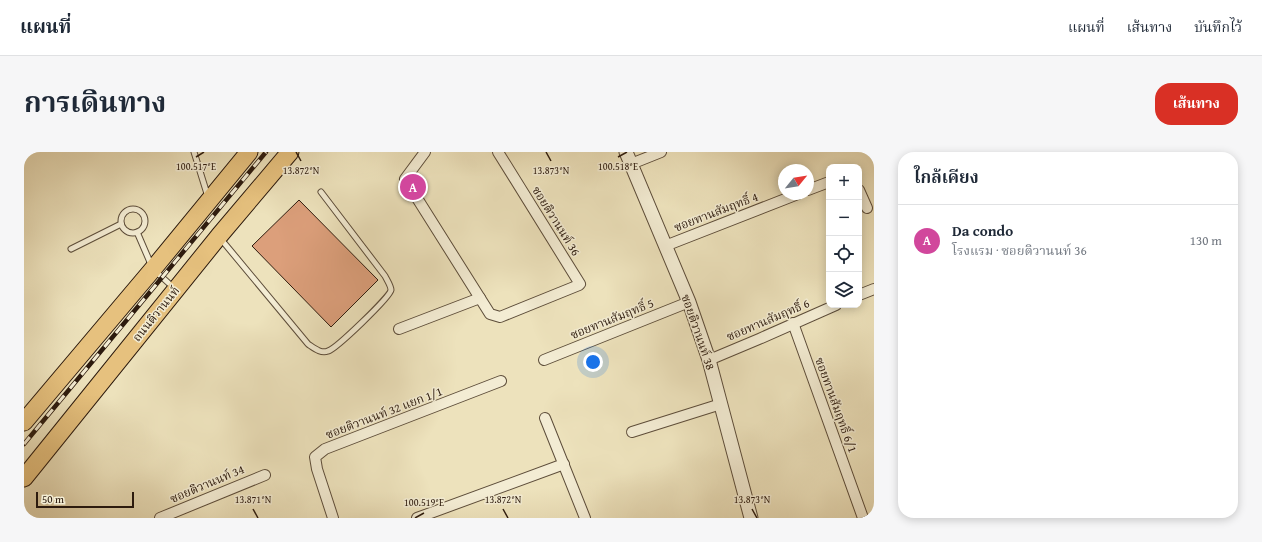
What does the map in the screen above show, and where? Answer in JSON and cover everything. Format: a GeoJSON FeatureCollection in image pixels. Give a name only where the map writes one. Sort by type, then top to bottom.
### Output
{"type":"FeatureCollection","features":[{"type":"Feature","properties":{"kind":"main road"},"geometry":{"type":"LineString","coordinates":[[24,422],[249,152]]}},
{"type":"Feature","properties":{"kind":"main road","name":"ถนนติวานนท์"},"geometry":{"type":"LineString","coordinates":[[24,478],[219,236],[290,152]]}},
{"type":"Feature","properties":{"kind":"main road"},"geometry":{"type":"LineString","coordinates":[[24,464],[29,463],[47,449]]}},
{"type":"Feature","properties":{"kind":"street"},"geometry":{"type":"LineString","coordinates":[[399,329],[480,298],[405,179],[425,152]]}},
{"type":"Feature","properties":{"kind":"street","name":"ซอยติวานนท์ 36"},"geometry":{"type":"LineString","coordinates":[[480,298],[490,314],[500,318],[580,284],[498,152]]}},
{"type":"Feature","properties":{"kind":"street"},"geometry":{"type":"LineString","coordinates":[[628,158],[661,152]]}},
{"type":"Feature","properties":{"kind":"street","name":"ซอยติวานนท์ 38"},"geometry":{"type":"LineString","coordinates":[[628,158],[689,302],[709,360],[751,518]]}},
{"type":"Feature","properties":{"kind":"street"},"geometry":{"type":"LineString","coordinates":[[814,188],[826,183]]}},
{"type":"Feature","properties":{"kind":"street"},"geometry":{"type":"LineString","coordinates":[[862,197],[867,208]]}},
{"type":"Feature","properties":{"kind":"street","name":"ซอยทานสัมฤทธิ์ 4"},"geometry":{"type":"LineString","coordinates":[[665,246],[783,200]]}},
{"type":"Feature","properties":{"kind":"street"},"geometry":{"type":"LineString","coordinates":[[862,294],[874,289]]}},
{"type":"Feature","properties":{"kind":"street","name":"ซอยทานสัมฤทธิ์ 5"},"geometry":{"type":"LineString","coordinates":[[544,360],[689,302]]}},
{"type":"Feature","properties":{"kind":"street","name":"ซอยทานสัมฤทธิ์ 6"},"geometry":{"type":"LineString","coordinates":[[709,360],[829,308]]}},
{"type":"Feature","properties":{"kind":"street","name":"ซอยทานสัมฤทธิ์ 6/1"},"geometry":{"type":"LineString","coordinates":[[793,324],[863,518]]}},
{"type":"Feature","properties":{"kind":"street","name":"ซอยติวานนท์ 32 แยก 1/1"},"geometry":{"type":"LineString","coordinates":[[334,518],[317,469],[315,457],[325,449],[501,381]]}},
{"type":"Feature","properties":{"kind":"street"},"geometry":{"type":"LineString","coordinates":[[632,432],[721,404]]}},
{"type":"Feature","properties":{"kind":"street"},"geometry":{"type":"LineString","coordinates":[[545,418],[585,518]]}},
{"type":"Feature","properties":{"kind":"street"},"geometry":{"type":"LineString","coordinates":[[418,518],[564,464]]}},
{"type":"Feature","properties":{"kind":"street","name":"ซอยติวานนท์ 34"},"geometry":{"type":"LineString","coordinates":[[160,518],[265,474]]}},
{"type":"Feature","properties":{"kind":"lane"},"geometry":{"type":"LineString","coordinates":[[194,152],[209,200]]}},
{"type":"Feature","properties":{"kind":"lane"},"geometry":{"type":"LineString","coordinates":[[219,236],[308,344],[322,352],[328,351],[335,347],[367,317],[388,296],[391,290],[385,276],[321,192]]}},
{"type":"Feature","properties":{"kind":"lane"},"geometry":{"type":"LineString","coordinates":[[134,208],[142,213],[145,222],[144,226],[137,232],[127,231],[121,224],[122,215],[125,211],[134,208]]}},
{"type":"Feature","properties":{"kind":"lane"},"geometry":{"type":"LineString","coordinates":[[71,249],[121,224]]}},
{"type":"Feature","properties":{"kind":"lane"},"geometry":{"type":"LineString","coordinates":[[137,232],[153,269],[176,290]]}},
{"type":"Feature","properties":{"kind":"building"},"geometry":{"type":"Polygon","coordinates":[[[299,200],[378,280],[331,327],[252,246],[299,200]]]}},
{"type":"Feature","properties":{"kind":"railway"},"geometry":{"type":"LineString","coordinates":[[24,444],[266,152]]}},
{"type":"Feature","properties":{"kind":"place","name":"Da condo"},"geometry":{"type":"Point","coordinates":[413,187]}}]}
